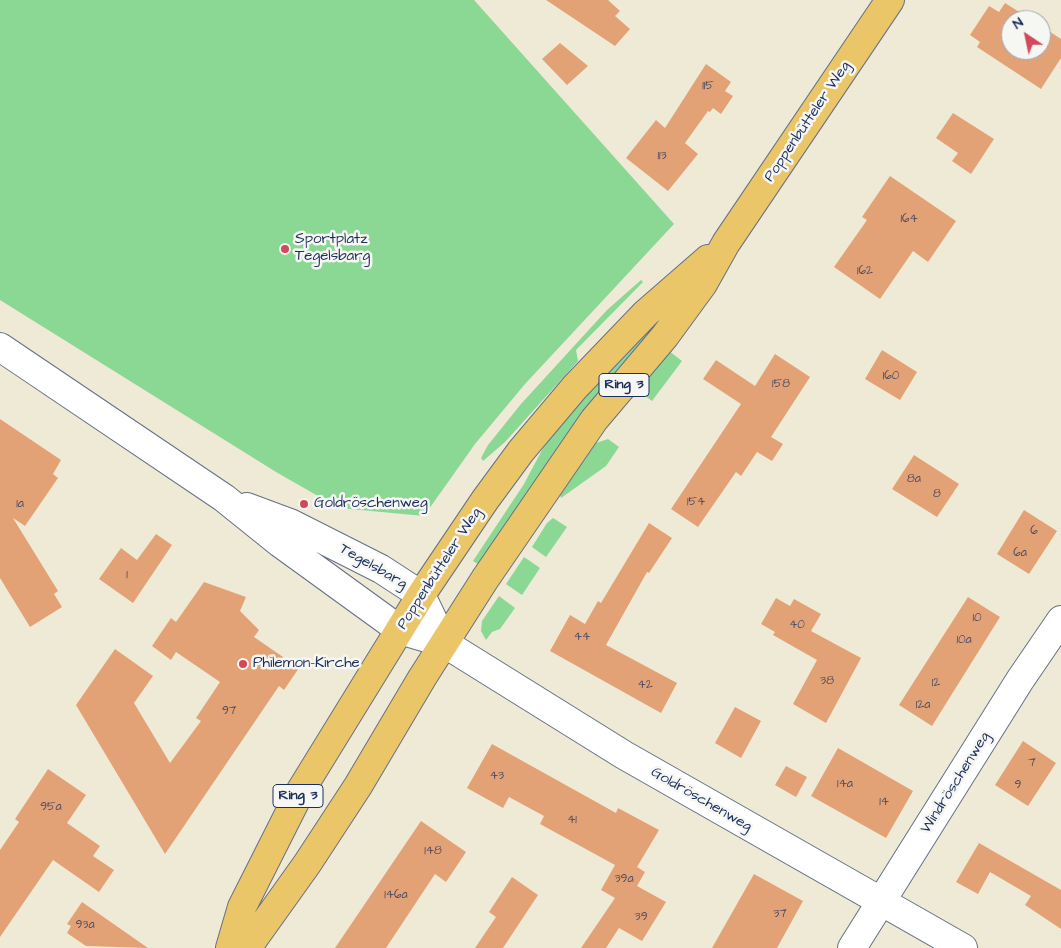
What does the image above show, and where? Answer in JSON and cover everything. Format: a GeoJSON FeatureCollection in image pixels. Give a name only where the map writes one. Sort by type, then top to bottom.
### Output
{"type":"FeatureCollection","features":[{"type":"Feature","properties":{"kind":"main road","name":"Poppenbütteler Weg"},"geometry":{"type":"LineString","coordinates":[[247,948],[358,786],[444,643],[594,420],[666,336],[703,284],[726,243],[889,0]]}},
{"type":"Feature","properties":{"kind":"main road","name":"Poppenbütteler Weg"},"geometry":{"type":"LineString","coordinates":[[230,948],[242,907],[301,790],[335,732],[421,596],[485,500],[521,451],[575,387],[646,313],[726,243]]}},
{"type":"Feature","properties":{"kind":"street","name":"Tegelsbarg"},"geometry":{"type":"LineString","coordinates":[[2,354],[224,498],[280,543],[400,630],[444,643]]}},
{"type":"Feature","properties":{"kind":"street","name":"Tegelsbarg"},"geometry":{"type":"LineString","coordinates":[[224,498],[306,531],[381,568],[421,596],[444,643]]}},
{"type":"Feature","properties":{"kind":"street","name":"Windröschenweg"},"geometry":{"type":"LineString","coordinates":[[852,948],[1015,689],[1061,620]]}},
{"type":"Feature","properties":{"kind":"street","name":"Goldröschenweg"},"geometry":{"type":"LineString","coordinates":[[444,643],[624,755],[963,948]]}},
{"type":"Feature","properties":{"kind":"green space","name":"Sportplatz Tegelsbarg"},"geometry":{"type":"Polygon","coordinates":[[[0,0],[474,0],[674,224],[525,384],[475,444],[424,516],[339,508],[276,472],[0,300],[0,0]]]}},
{"type":"Feature","properties":{"kind":"green space"},"geometry":{"type":"Polygon","coordinates":[[[641,280],[643,282],[576,350],[578,361],[505,442],[483,461],[481,458],[488,445],[521,404],[607,310],[641,280]]]}},
{"type":"Feature","properties":{"kind":"green space"},"geometry":{"type":"Polygon","coordinates":[[[650,328],[654,328],[557,449],[478,564],[473,561],[524,484],[542,450],[561,423],[586,394],[650,328]]]}},
{"type":"Feature","properties":{"kind":"green space"},"geometry":{"type":"Polygon","coordinates":[[[669,351],[682,361],[652,401],[644,395],[650,371],[669,351]]]}},
{"type":"Feature","properties":{"kind":"green space"},"geometry":{"type":"Polygon","coordinates":[[[608,439],[619,447],[606,466],[561,498],[560,495],[596,443],[608,439]]]}},
{"type":"Feature","properties":{"kind":"green space"},"geometry":{"type":"Polygon","coordinates":[[[553,518],[567,527],[546,557],[532,547],[547,523],[553,518]]]}},
{"type":"Feature","properties":{"kind":"green space"},"geometry":{"type":"Polygon","coordinates":[[[524,557],[540,568],[522,595],[506,584],[524,557]]]}},
{"type":"Feature","properties":{"kind":"green space"},"geometry":{"type":"Polygon","coordinates":[[[499,596],[515,608],[500,629],[492,632],[486,640],[481,631],[482,621],[499,596]]]}},
{"type":"Feature","properties":{"kind":"building"},"geometry":{"type":"Polygon","coordinates":[[[546,0],[608,0],[620,11],[615,16],[630,29],[615,46],[546,0]]]}},
{"type":"Feature","properties":{"kind":"building"},"geometry":{"type":"Polygon","coordinates":[[[1005,3],[1016,10],[1001,10],[1001,60],[1051,60],[1051,32],[1061,39],[1061,58],[1041,89],[977,47],[980,42],[970,35],[989,6],[999,12],[1005,3]]]}},
{"type":"Feature","properties":{"kind":"building"},"geometry":{"type":"Polygon","coordinates":[[[560,43],[588,66],[567,85],[542,59],[560,43]]]}},
{"type":"Feature","properties":{"kind":"building"},"geometry":{"type":"Polygon","coordinates":[[[706,64],[731,82],[725,91],[733,96],[721,114],[713,108],[710,112],[708,111],[685,143],[698,154],[668,191],[626,158],[656,120],[665,128],[706,64]]]}},
{"type":"Feature","properties":{"kind":"building"},"geometry":{"type":"Polygon","coordinates":[[[953,113],[994,139],[971,174],[952,161],[958,153],[936,138],[953,113]]]}},
{"type":"Feature","properties":{"kind":"building"},"geometry":{"type":"Polygon","coordinates":[[[890,176],[956,221],[928,262],[913,251],[880,299],[834,267],[867,220],[862,217],[890,176]]]}},
{"type":"Feature","properties":{"kind":"building"},"geometry":{"type":"Polygon","coordinates":[[[882,350],[917,372],[900,400],[865,379],[882,350]]]}},
{"type":"Feature","properties":{"kind":"building"},"geometry":{"type":"Polygon","coordinates":[[[775,354],[810,377],[771,437],[783,444],[772,461],[757,452],[741,476],[736,472],[698,527],[671,509],[741,404],[703,379],[716,360],[755,386],[775,354]]]}},
{"type":"Feature","properties":{"kind":"building"},"geometry":{"type":"Polygon","coordinates":[[[0,419],[61,460],[53,474],[58,478],[25,526],[13,518],[58,591],[54,594],[62,607],[30,627],[0,578],[0,419]]]}},
{"type":"Feature","properties":{"kind":"building"},"geometry":{"type":"Polygon","coordinates":[[[914,455],[959,484],[937,517],[892,489],[914,455]]]}},
{"type":"Feature","properties":{"kind":"building"},"geometry":{"type":"Polygon","coordinates":[[[1024,510],[1057,531],[1029,574],[997,554],[1024,510]]]}},
{"type":"Feature","properties":{"kind":"building"},"geometry":{"type":"Polygon","coordinates":[[[649,523],[672,538],[649,573],[647,572],[606,645],[677,683],[661,713],[550,651],[570,615],[585,624],[598,601],[601,603],[649,523]]]}},
{"type":"Feature","properties":{"kind":"building"},"geometry":{"type":"Polygon","coordinates":[[[156,534],[172,545],[133,603],[99,579],[121,548],[137,560],[156,534]]]}},
{"type":"Feature","properties":{"kind":"building"},"geometry":{"type":"Polygon","coordinates":[[[204,582],[246,597],[240,611],[259,630],[254,637],[299,668],[284,690],[279,686],[165,854],[76,705],[115,649],[153,676],[134,703],[170,763],[201,721],[196,718],[220,682],[176,652],[171,660],[152,646],[171,618],[176,622],[204,582]]]}},
{"type":"Feature","properties":{"kind":"building"},"geometry":{"type":"Polygon","coordinates":[[[968,597],[1000,617],[932,726],[899,705],[968,597]]]}},
{"type":"Feature","properties":{"kind":"building"},"geometry":{"type":"Polygon","coordinates":[[[776,598],[790,606],[794,599],[821,614],[811,631],[861,658],[826,723],[793,704],[817,660],[773,635],[775,632],[761,624],[776,598]]]}},
{"type":"Feature","properties":{"kind":"building"},"geometry":{"type":"Polygon","coordinates":[[[735,707],[761,721],[741,758],[715,743],[735,707]]]}},
{"type":"Feature","properties":{"kind":"building"},"geometry":{"type":"Polygon","coordinates":[[[1023,741],[1056,763],[1028,806],[995,785],[1023,741]]]}},
{"type":"Feature","properties":{"kind":"building"},"geometry":{"type":"Polygon","coordinates":[[[492,744],[616,813],[618,808],[659,830],[637,867],[645,872],[637,886],[666,902],[642,941],[619,928],[606,948],[581,948],[615,898],[601,890],[615,865],[540,824],[544,816],[509,797],[503,808],[467,788],[492,744]]]}},
{"type":"Feature","properties":{"kind":"building"},"geometry":{"type":"Polygon","coordinates":[[[838,748],[913,791],[886,838],[811,796],[838,748]]]}},
{"type":"Feature","properties":{"kind":"building"},"geometry":{"type":"Polygon","coordinates":[[[786,766],[807,777],[796,797],[775,785],[786,766]]]}},
{"type":"Feature","properties":{"kind":"building"},"geometry":{"type":"Polygon","coordinates":[[[48,769],[86,795],[67,823],[100,846],[93,856],[114,870],[99,892],[53,860],[0,937],[0,850],[19,822],[15,819],[48,769]]]}},
{"type":"Feature","properties":{"kind":"building"},"geometry":{"type":"Polygon","coordinates":[[[421,821],[466,852],[446,882],[435,874],[386,948],[335,948],[421,821]]]}},
{"type":"Feature","properties":{"kind":"building"},"geometry":{"type":"Polygon","coordinates":[[[979,843],[1061,890],[1061,929],[1025,905],[1031,896],[990,872],[978,894],[956,882],[979,843]]]}},
{"type":"Feature","properties":{"kind":"building"},"geometry":{"type":"Polygon","coordinates":[[[754,874],[803,901],[777,948],[712,948],[754,874]]]}},
{"type":"Feature","properties":{"kind":"building"},"geometry":{"type":"Polygon","coordinates":[[[512,877],[538,895],[503,948],[475,948],[496,917],[489,912],[512,877]]]}},
{"type":"Feature","properties":{"kind":"building"},"geometry":{"type":"Polygon","coordinates":[[[82,902],[148,948],[86,946],[67,933],[71,926],[67,924],[82,902]]]}},
{"type":"Feature","properties":{"kind":"place","name":"Sportplatz Tegelsbarg"},"geometry":{"type":"Point","coordinates":[285,249]}},
{"type":"Feature","properties":{"kind":"place","name":"Goldröschenweg"},"geometry":{"type":"Point","coordinates":[304,504]}},
{"type":"Feature","properties":{"kind":"place","name":"Philemon-Kirche"},"geometry":{"type":"Point","coordinates":[243,664]}}]}
